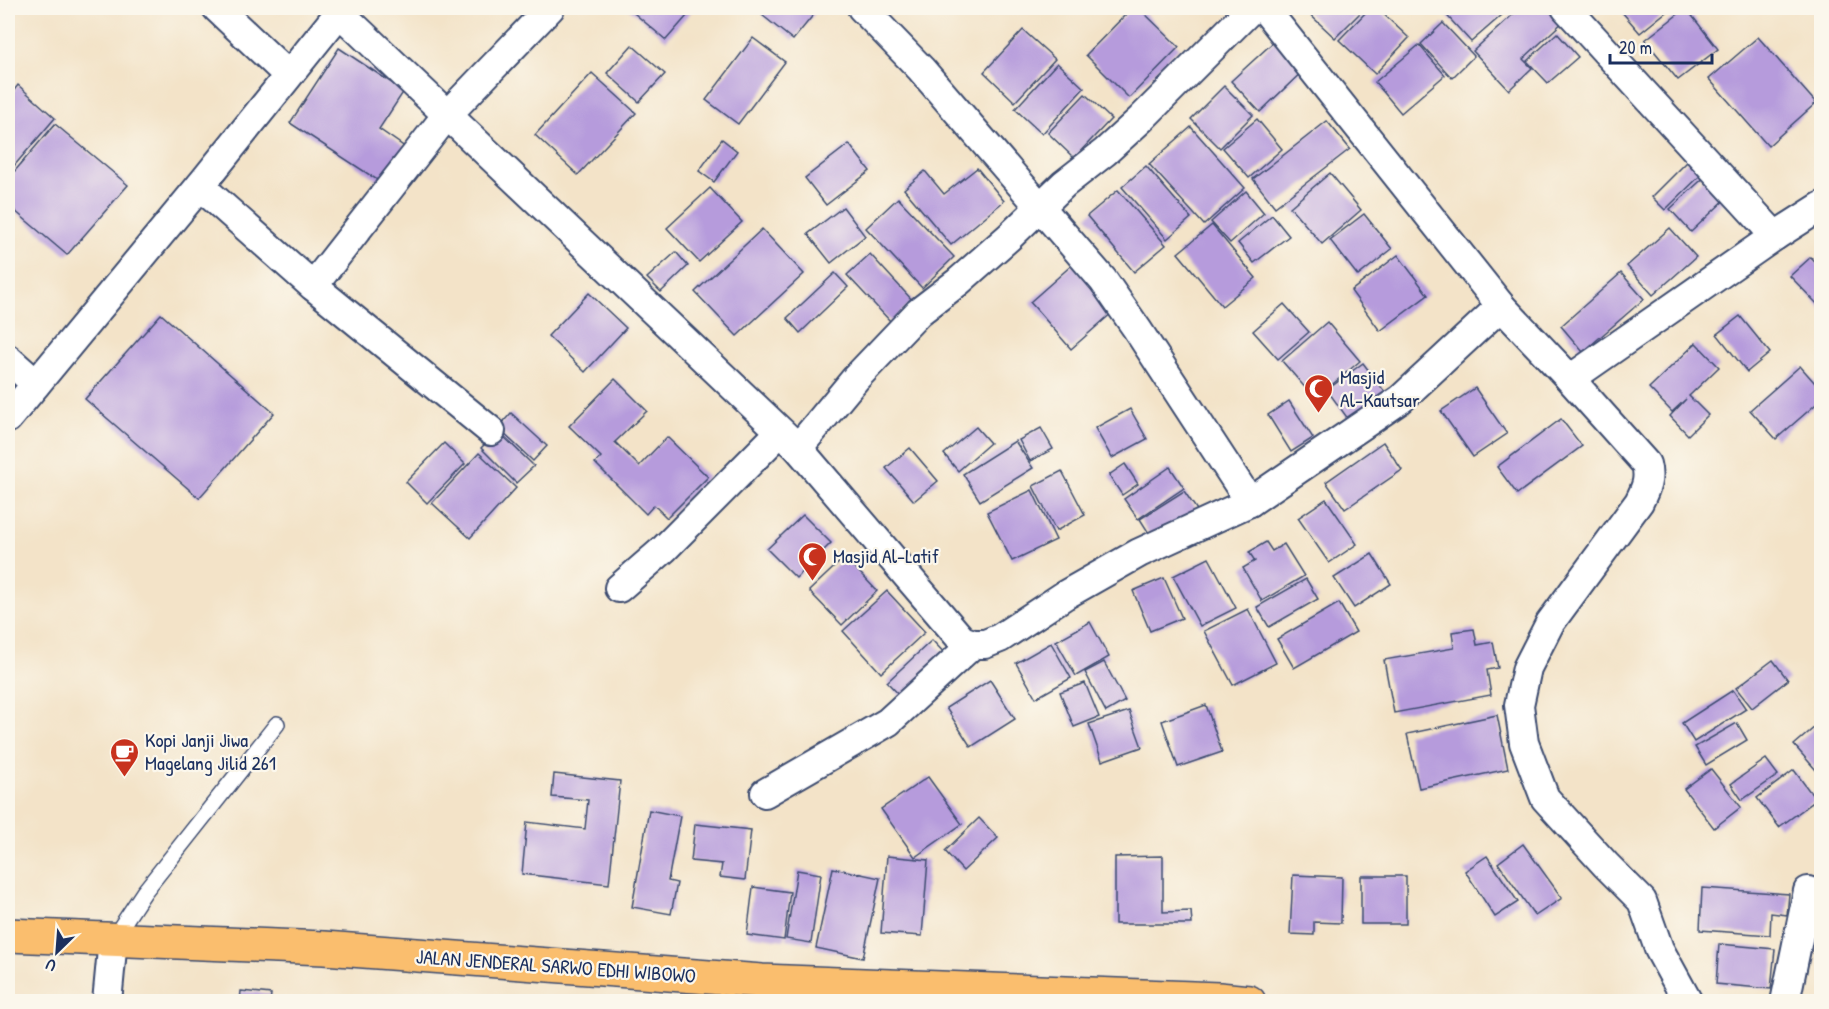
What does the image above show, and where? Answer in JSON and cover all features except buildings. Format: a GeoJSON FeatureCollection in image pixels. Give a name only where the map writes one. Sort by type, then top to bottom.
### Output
{"type":"FeatureCollection","features":[{"type":"Feature","properties":{"kind":"main road","name":"JALAN JENDERAL SARWO EDHI WIBOWO"},"geometry":{"type":"LineString","coordinates":[[8,935],[324,948],[757,991],[1219,999],[1249,1002]]}},
{"type":"Feature","properties":{"kind":"street"},"geometry":{"type":"LineString","coordinates":[[217,8],[288,75]]}},
{"type":"Feature","properties":{"kind":"street"},"geometry":{"type":"LineString","coordinates":[[313,286],[446,116],[550,8]]}},
{"type":"Feature","properties":{"kind":"street"},"geometry":{"type":"LineString","coordinates":[[862,8],[921,69],[1103,280],[1250,501]]}},
{"type":"Feature","properties":{"kind":"street"},"geometry":{"type":"LineString","coordinates":[[619,588],[789,440],[856,378],[919,312],[958,282],[1142,119],[1252,8]]}},
{"type":"Feature","properties":{"kind":"street"},"geometry":{"type":"LineString","coordinates":[[1264,8],[1501,306],[1646,464],[1649,476],[1639,502],[1550,623],[1527,668],[1519,705],[1524,743],[1545,798],[1642,902],[1659,949],[1688,1002]]}},
{"type":"Feature","properties":{"kind":"street"},"geometry":{"type":"LineString","coordinates":[[1566,8],[1775,236]]}},
{"type":"Feature","properties":{"kind":"street"},"geometry":{"type":"LineString","coordinates":[[8,418],[200,186],[341,10],[446,116],[789,440],[962,640],[973,644],[985,644],[1000,638],[1065,595],[1139,553],[1250,501],[1401,399],[1501,306]]}},
{"type":"Feature","properties":{"kind":"street"},"geometry":{"type":"LineString","coordinates":[[200,186],[313,286],[491,431]]}},
{"type":"Feature","properties":{"kind":"street"},"geometry":{"type":"LineString","coordinates":[[1570,379],[1821,206]]}},
{"type":"Feature","properties":{"kind":"street"},"geometry":{"type":"LineString","coordinates":[[8,359],[36,384]]}},
{"type":"Feature","properties":{"kind":"street"},"geometry":{"type":"LineString","coordinates":[[765,793],[888,722],[973,644]]}},
{"type":"Feature","properties":{"kind":"street"},"geometry":{"type":"LineString","coordinates":[[1785,1002],[1808,891]]}},
{"type":"Feature","properties":{"kind":"street"},"geometry":{"type":"LineString","coordinates":[[107,1002],[113,939]]}},
{"type":"Feature","properties":{"kind":"lane"},"geometry":{"type":"LineString","coordinates":[[113,939],[144,892],[277,724]]}},
{"type":"Feature","properties":{"kind":"place","name":"Masjid Al-Kautsar"},"geometry":{"type":"Point","coordinates":[1319,414]}},
{"type":"Feature","properties":{"kind":"place","name":"Masjid Al-Latif"},"geometry":{"type":"Point","coordinates":[812,582]}},
{"type":"Feature","properties":{"kind":"place","name":"Kopi Janji Jiwa Magelang Jilid 261"},"geometry":{"type":"Point","coordinates":[124,778]}}]}
